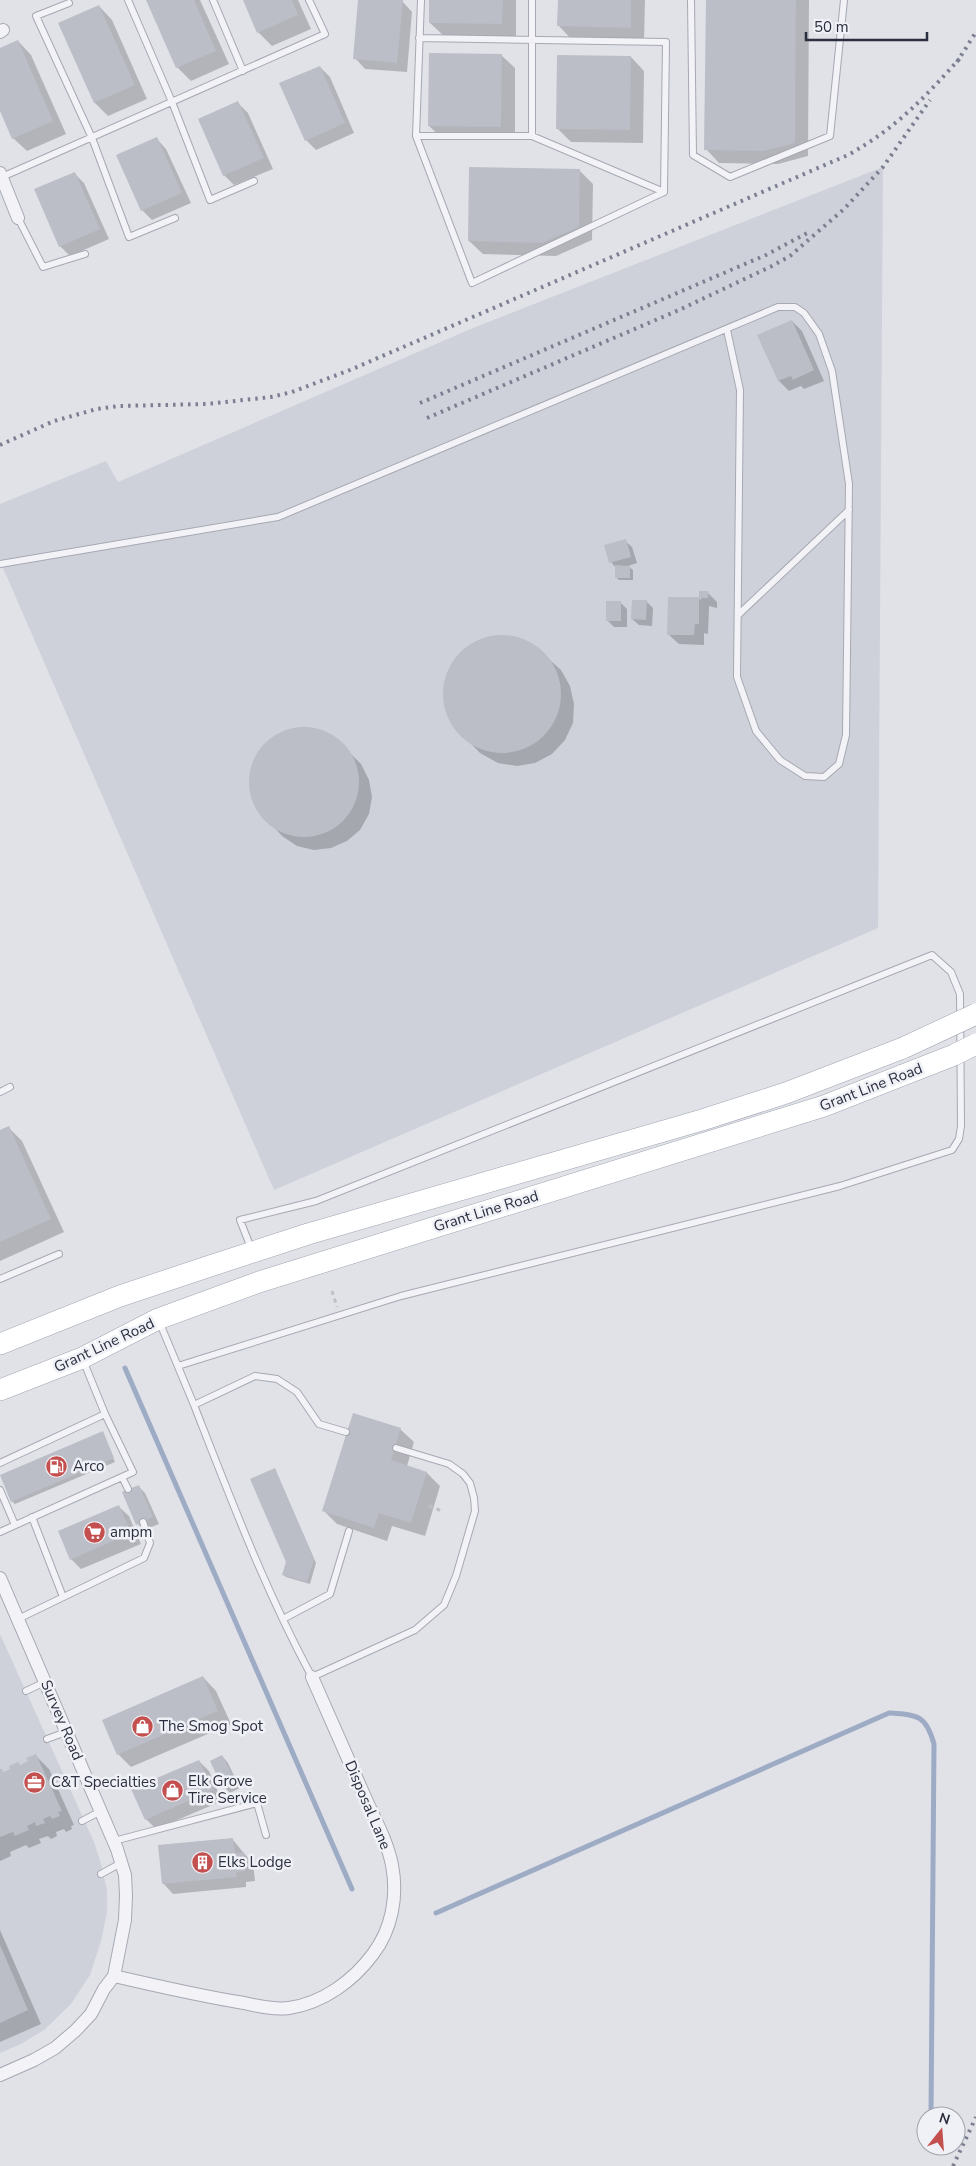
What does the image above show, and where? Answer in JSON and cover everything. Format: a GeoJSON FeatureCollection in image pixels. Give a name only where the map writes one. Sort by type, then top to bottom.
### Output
{"type":"FeatureCollection","features":[{"type":"Feature","properties":{"kind":"main road","name":"Grant Line Road"},"geometry":{"type":"LineString","coordinates":[[0,1344],[120,1296],[253,1252],[478,1184],[702,1120],[786,1093],[903,1048],[976,1014]]}},
{"type":"Feature","properties":{"kind":"main road","name":"Grant Line Road"},"geometry":{"type":"LineString","coordinates":[[0,1390],[82,1358],[158,1319],[269,1279],[824,1106],[954,1055],[976,1044]]}},
{"type":"Feature","properties":{"kind":"street"},"geometry":{"type":"LineString","coordinates":[[1,175],[18,218]]}},
{"type":"Feature","properties":{"kind":"street","name":"Survey Road"},"geometry":{"type":"LineString","coordinates":[[0,1578],[3,1593],[18,1619],[114,1841],[125,1875],[126,1911],[114,1976],[104,1989],[91,2014],[75,2032],[55,2048],[34,2060],[0,2075]]}},
{"type":"Feature","properties":{"kind":"street","name":"Disposal Lane"},"geometry":{"type":"LineString","coordinates":[[114,1976],[164,1989],[228,2001],[266,2007],[289,2008],[331,1992],[347,1982],[363,1967],[379,1945],[392,1910],[394,1885],[390,1858],[379,1826],[312,1677]]}},
{"type":"Feature","properties":{"kind":"lane"},"geometry":{"type":"LineString","coordinates":[[128,0],[172,102],[210,200],[254,181]]}},
{"type":"Feature","properties":{"kind":"lane"},"geometry":{"type":"LineString","coordinates":[[213,0],[242,71]]}},
{"type":"Feature","properties":{"kind":"lane"},"geometry":{"type":"LineString","coordinates":[[1,175],[92,138],[324,34],[309,0]]}},
{"type":"Feature","properties":{"kind":"lane"},"geometry":{"type":"LineString","coordinates":[[421,0],[416,136],[472,282],[664,192]]}},
{"type":"Feature","properties":{"kind":"lane"},"geometry":{"type":"LineString","coordinates":[[532,0],[532,136]]}},
{"type":"Feature","properties":{"kind":"lane"},"geometry":{"type":"LineString","coordinates":[[691,0],[693,155],[730,177],[830,136],[844,0]]}},
{"type":"Feature","properties":{"kind":"lane"},"geometry":{"type":"LineString","coordinates":[[69,3],[36,16],[92,138],[129,237],[174,218]]}},
{"type":"Feature","properties":{"kind":"lane"},"geometry":{"type":"LineString","coordinates":[[419,38],[666,42],[664,192]]}},
{"type":"Feature","properties":{"kind":"lane"},"geometry":{"type":"LineString","coordinates":[[416,136],[532,136],[664,192]]}},
{"type":"Feature","properties":{"kind":"lane"},"geometry":{"type":"LineString","coordinates":[[18,218],[43,267],[85,254]]}},
{"type":"Feature","properties":{"kind":"lane"},"geometry":{"type":"LineString","coordinates":[[0,564],[278,517],[778,307],[795,307],[804,313],[819,334],[832,371],[848,484],[846,735],[839,764],[824,777],[805,776],[780,760],[756,731],[737,677],[740,390],[727,330]]}},
{"type":"Feature","properties":{"kind":"lane"},"geometry":{"type":"LineString","coordinates":[[738,615],[848,510]]}},
{"type":"Feature","properties":{"kind":"lane"},"geometry":{"type":"LineString","coordinates":[[178,1366],[410,1294],[840,1186],[952,1150],[959,1139],[962,1099],[960,994],[951,972],[932,955],[316,1201],[240,1220],[253,1252]]}},
{"type":"Feature","properties":{"kind":"lane"},"geometry":{"type":"LineString","coordinates":[[0,1092],[10,1087]]}},
{"type":"Feature","properties":{"kind":"lane"},"geometry":{"type":"LineString","coordinates":[[0,1279],[59,1254]]}},
{"type":"Feature","properties":{"kind":"lane","name":"Disposal Lane"},"geometry":{"type":"LineString","coordinates":[[158,1319],[238,1519],[283,1619],[312,1677]]}},
{"type":"Feature","properties":{"kind":"lane"},"geometry":{"type":"LineString","coordinates":[[0,1532],[133,1472],[105,1414],[82,1358]]}},
{"type":"Feature","properties":{"kind":"lane"},"geometry":{"type":"LineString","coordinates":[[194,1405],[255,1376],[278,1378],[297,1392],[319,1424],[346,1432]]}},
{"type":"Feature","properties":{"kind":"lane"},"geometry":{"type":"LineString","coordinates":[[0,1463],[105,1414]]}},
{"type":"Feature","properties":{"kind":"lane"},"geometry":{"type":"LineString","coordinates":[[312,1677],[415,1630],[444,1605],[456,1576],[475,1511],[470,1483],[463,1474],[449,1464],[396,1448]]}},
{"type":"Feature","properties":{"kind":"lane"},"geometry":{"type":"LineString","coordinates":[[122,1477],[128,1489]]}},
{"type":"Feature","properties":{"kind":"lane"},"geometry":{"type":"LineString","coordinates":[[0,1490],[15,1525]]}},
{"type":"Feature","properties":{"kind":"lane"},"geometry":{"type":"LineString","coordinates":[[32,1517],[63,1597]]}},
{"type":"Feature","properties":{"kind":"lane"},"geometry":{"type":"LineString","coordinates":[[18,1619],[144,1558],[150,1543],[143,1522]]}},
{"type":"Feature","properties":{"kind":"lane"},"geometry":{"type":"LineString","coordinates":[[283,1619],[330,1594],[350,1530]]}},
{"type":"Feature","properties":{"kind":"lane"},"geometry":{"type":"LineString","coordinates":[[26,1691],[45,1682]]}},
{"type":"Feature","properties":{"kind":"lane"},"geometry":{"type":"LineString","coordinates":[[47,1740],[66,1732]]}},
{"type":"Feature","properties":{"kind":"lane"},"geometry":{"type":"LineString","coordinates":[[114,1841],[258,1803],[266,1835]]}},
{"type":"Feature","properties":{"kind":"lane"},"geometry":{"type":"LineString","coordinates":[[82,1821],[101,1811]]}},
{"type":"Feature","properties":{"kind":"lane"},"geometry":{"type":"LineString","coordinates":[[101,1874],[121,1863]]}},
{"type":"Feature","properties":{"kind":"path"},"geometry":{"type":"LineString","coordinates":[[332,1291],[340,1315]]}},
{"type":"Feature","properties":{"kind":"path"},"geometry":{"type":"LineString","coordinates":[[429,1506],[442,1511]]}},
{"type":"Feature","properties":{"kind":"shaded area"},"geometry":{"type":"Polygon","coordinates":[[[883,167],[878,928],[274,1190],[0,561],[0,504],[106,461],[118,482],[473,328],[883,167]]]}},
{"type":"Feature","properties":{"kind":"shaded area"},"geometry":{"type":"Polygon","coordinates":[[[0,1634],[94,1842],[107,1890],[107,1912],[101,1941],[90,1975],[71,2004],[44,2030],[21,2044],[0,2053],[0,1634]]]}},
{"type":"Feature","properties":{"kind":"building"},"geometry":{"type":"Polygon","coordinates":[[[146,0],[194,0],[216,51],[176,68],[146,0]]]}},
{"type":"Feature","properties":{"kind":"building"},"geometry":{"type":"Polygon","coordinates":[[[243,0],[292,0],[298,15],[257,33],[243,0]]]}},
{"type":"Feature","properties":{"kind":"building"},"geometry":{"type":"Polygon","coordinates":[[[358,0],[403,0],[397,63],[353,59],[358,0]]]}},
{"type":"Feature","properties":{"kind":"building"},"geometry":{"type":"Polygon","coordinates":[[[429,0],[503,0],[502,24],[429,23],[429,0]]]}},
{"type":"Feature","properties":{"kind":"building"},"geometry":{"type":"Polygon","coordinates":[[[558,0],[631,0],[631,28],[557,26],[558,0]]]}},
{"type":"Feature","properties":{"kind":"building"},"geometry":{"type":"Polygon","coordinates":[[[706,0],[796,0],[795,143],[764,151],[704,150],[706,0]]]}},
{"type":"Feature","properties":{"kind":"building"},"geometry":{"type":"Polygon","coordinates":[[[99,5],[135,85],[94,103],[58,23],[99,5]]]}},
{"type":"Feature","properties":{"kind":"building"},"geometry":{"type":"Polygon","coordinates":[[[18,40],[53,121],[12,139],[0,111],[0,48],[18,40]]]}},
{"type":"Feature","properties":{"kind":"building"},"geometry":{"type":"Polygon","coordinates":[[[429,53],[502,54],[501,127],[428,126],[429,53]]]}},
{"type":"Feature","properties":{"kind":"building"},"geometry":{"type":"Polygon","coordinates":[[[557,55],[631,56],[630,130],[556,129],[557,55]]]}},
{"type":"Feature","properties":{"kind":"building"},"geometry":{"type":"Polygon","coordinates":[[[320,66],[345,123],[305,141],[279,83],[320,66]]]}},
{"type":"Feature","properties":{"kind":"building"},"geometry":{"type":"Polygon","coordinates":[[[238,101],[264,158],[223,176],[198,119],[238,101]]]}},
{"type":"Feature","properties":{"kind":"building"},"geometry":{"type":"Polygon","coordinates":[[[157,137],[182,193],[141,211],[116,155],[157,137]]]}},
{"type":"Feature","properties":{"kind":"building"},"geometry":{"type":"Polygon","coordinates":[[[469,167],[580,169],[579,227],[542,243],[468,241],[469,167]]]}},
{"type":"Feature","properties":{"kind":"building"},"geometry":{"type":"Polygon","coordinates":[[[75,172],[100,229],[59,247],[34,189],[75,172]]]}},
{"type":"Feature","properties":{"kind":"building"},"geometry":{"type":"Polygon","coordinates":[[[792,320],[814,370],[793,380],[791,376],[778,381],[757,335],[792,320]]]}},
{"type":"Feature","properties":{"kind":"building"},"geometry":{"type":"Polygon","coordinates":[[[626,539],[631,557],[609,563],[604,545],[626,539]]]}},
{"type":"Feature","properties":{"kind":"building"},"geometry":{"type":"Polygon","coordinates":[[[615,565],[630,566],[630,578],[615,578],[615,565]]]}},
{"type":"Feature","properties":{"kind":"building"},"geometry":{"type":"Polygon","coordinates":[[[699,591],[708,591],[708,598],[699,598],[699,591]]]}},
{"type":"Feature","properties":{"kind":"building"},"geometry":{"type":"Polygon","coordinates":[[[668,597],[699,597],[699,624],[695,624],[694,635],[667,635],[668,597]]]}},
{"type":"Feature","properties":{"kind":"building"},"geometry":{"type":"Polygon","coordinates":[[[632,600],[647,600],[646,620],[631,619],[632,600]]]}},
{"type":"Feature","properties":{"kind":"building"},"geometry":{"type":"Polygon","coordinates":[[[606,601],[621,601],[621,621],[606,621],[606,601]]]}},
{"type":"Feature","properties":{"kind":"building"},"geometry":{"type":"Polygon","coordinates":[[[502,635],[525,640],[544,652],[556,671],[561,694],[556,717],[544,736],[525,748],[502,753],[479,748],[460,736],[448,717],[443,694],[448,671],[460,652],[479,640],[502,635]]]}},
{"type":"Feature","properties":{"kind":"building"},"geometry":{"type":"Polygon","coordinates":[[[304,727],[325,731],[343,743],[355,761],[359,782],[355,803],[343,821],[325,833],[304,837],[283,833],[265,821],[253,803],[249,782],[253,761],[265,743],[283,731],[304,727]]]}},
{"type":"Feature","properties":{"kind":"building"},"geometry":{"type":"Polygon","coordinates":[[[9,1126],[51,1219],[0,1242],[0,1130],[9,1126]]]}},
{"type":"Feature","properties":{"kind":"building"},"geometry":{"type":"Polygon","coordinates":[[[353,1413],[401,1428],[391,1460],[427,1472],[411,1523],[379,1513],[374,1528],[322,1511],[353,1413]]]}},
{"type":"Feature","properties":{"kind":"building","name":"Arco"},"geometry":{"type":"Polygon","coordinates":[[[103,1431],[114,1458],[11,1502],[0,1475],[103,1431]]]}},
{"type":"Feature","properties":{"kind":"building"},"geometry":{"type":"Polygon","coordinates":[[[275,1468],[314,1559],[307,1582],[282,1575],[286,1562],[250,1479],[275,1468]]]}},
{"type":"Feature","properties":{"kind":"building"},"geometry":{"type":"Polygon","coordinates":[[[139,1485],[153,1517],[136,1525],[122,1492],[139,1485]]]}},
{"type":"Feature","properties":{"kind":"building","name":"ampm"},"geometry":{"type":"Polygon","coordinates":[[[119,1505],[131,1533],[70,1560],[58,1531],[119,1505]]]}},
{"type":"Feature","properties":{"kind":"building"},"geometry":{"type":"Polygon","coordinates":[[[203,1676],[218,1711],[117,1755],[102,1720],[203,1676]]]}},
{"type":"Feature","properties":{"kind":"building"},"geometry":{"type":"Polygon","coordinates":[[[36,1754],[62,1811],[58,1812],[60,1816],[52,1819],[50,1816],[43,1819],[45,1823],[36,1826],[35,1822],[27,1826],[29,1830],[15,1836],[13,1832],[0,1837],[0,1769],[3,1772],[10,1769],[9,1766],[18,1762],[20,1765],[28,1761],[26,1758],[36,1754]]]}},
{"type":"Feature","properties":{"kind":"building"},"geometry":{"type":"Polygon","coordinates":[[[222,1755],[235,1781],[222,1787],[210,1761],[222,1755]]]}},
{"type":"Feature","properties":{"kind":"building","name":"Elk Grove Tire Service"},"geometry":{"type":"Polygon","coordinates":[[[199,1760],[213,1790],[145,1820],[131,1789],[199,1760]]]}},
{"type":"Feature","properties":{"kind":"building","name":"Elks Lodge"},"geometry":{"type":"Polygon","coordinates":[[[233,1838],[235,1853],[244,1852],[245,1871],[236,1872],[237,1877],[162,1884],[158,1845],[233,1838]]]}},
{"type":"Feature","properties":{"kind":"building"},"geometry":{"type":"Polygon","coordinates":[[[0,1945],[28,2010],[0,2023],[0,1945]]]}},
{"type":"Feature","properties":{"kind":"waterway"},"geometry":{"type":"LineString","coordinates":[[125,1368],[352,1889]]}},
{"type":"Feature","properties":{"kind":"waterway"},"geometry":{"type":"LineString","coordinates":[[436,1913],[889,1713],[914,1716],[919,1718],[928,1727],[934,1744],[931,2106]]}},
{"type":"Feature","properties":{"kind":"railway"},"geometry":{"type":"LineString","coordinates":[[957,62],[976,32]]}},
{"type":"Feature","properties":{"kind":"railway"},"geometry":{"type":"LineString","coordinates":[[0,445],[54,421],[97,409],[119,406],[207,404],[271,397],[292,392],[350,370],[848,155],[882,133],[910,110],[962,56]]}},
{"type":"Feature","properties":{"kind":"railway"},"geometry":{"type":"LineString","coordinates":[[427,418],[679,310],[790,256],[844,209],[883,167],[930,100]]}},
{"type":"Feature","properties":{"kind":"railway"},"geometry":{"type":"LineString","coordinates":[[420,403],[766,255],[811,231]]}},
{"type":"Feature","properties":{"kind":"railway"},"geometry":{"type":"LineString","coordinates":[[953,2166],[976,2117]]}},
{"type":"Feature","properties":{"kind":"place","name":"Arco"},"geometry":{"type":"Point","coordinates":[57,1466]}},
{"type":"Feature","properties":{"kind":"place","name":"ampm"},"geometry":{"type":"Point","coordinates":[94,1532]}},
{"type":"Feature","properties":{"kind":"place","name":"The Smog Spot"},"geometry":{"type":"Point","coordinates":[143,1726]}},
{"type":"Feature","properties":{"kind":"place","name":"C&T Specialties"},"geometry":{"type":"Point","coordinates":[35,1782]}},
{"type":"Feature","properties":{"kind":"place","name":"Elk Grove Tire Service"},"geometry":{"type":"Point","coordinates":[172,1790]}},
{"type":"Feature","properties":{"kind":"place","name":"Elks Lodge"},"geometry":{"type":"Point","coordinates":[202,1862]}}]}
